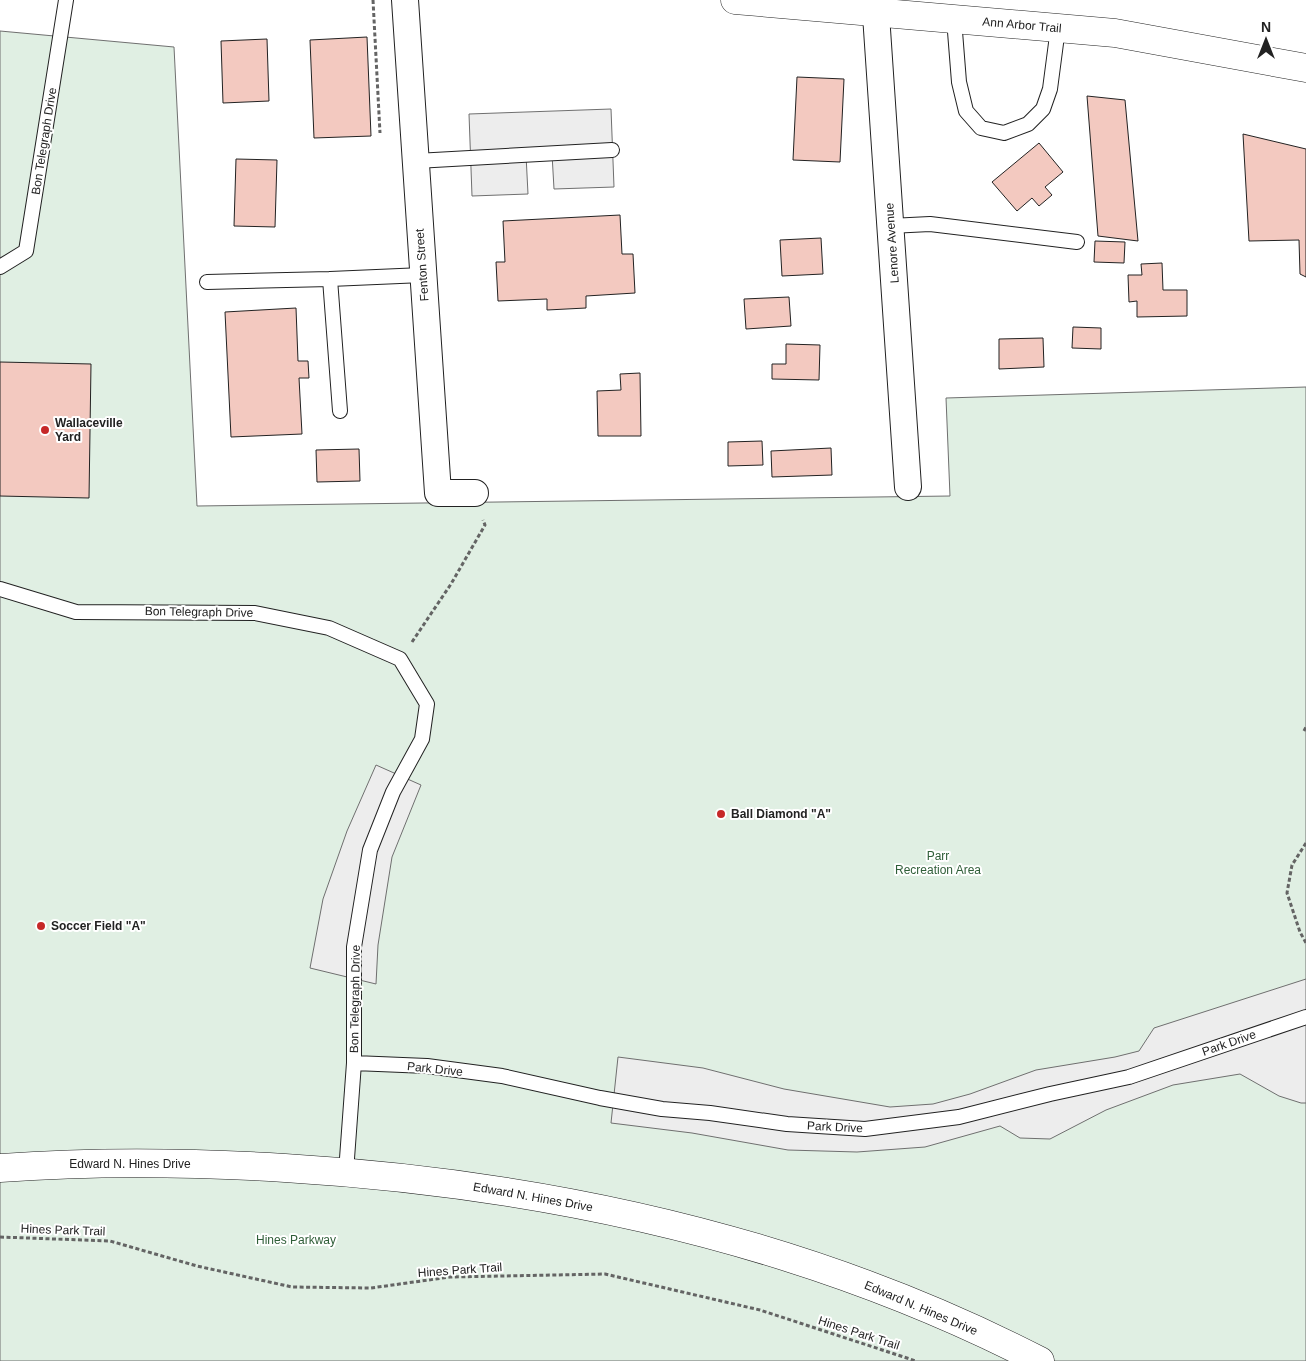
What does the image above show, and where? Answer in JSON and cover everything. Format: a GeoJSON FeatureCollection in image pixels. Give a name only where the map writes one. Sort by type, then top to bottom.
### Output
{"type":"FeatureCollection","features":[{"type":"Feature","properties":{"kind":"street","name":"Fenton Street"},"geometry":{"type":"LineString","coordinates":[[405,0],[438,493],[475,493]]}},
{"type":"Feature","properties":{"kind":"street","name":"Ann Arbor Trail"},"geometry":{"type":"LineString","coordinates":[[735,0],[875,6],[954,19],[1116,33],[1306,68]]}},
{"type":"Feature","properties":{"kind":"street","name":"Lenore Avenue"},"geometry":{"type":"LineString","coordinates":[[875,6],[908,487]]}},
{"type":"Feature","properties":{"kind":"street","name":"Edward N. Hines Drive"},"geometry":{"type":"LineString","coordinates":[[0,1168],[35,1165],[226,1164],[346,1172],[473,1186],[614,1211],[713,1234],[829,1270],[919,1305],[1008,1344],[1040,1361]]}},
{"type":"Feature","properties":{"kind":"lane","name":"Bon Telegraph Drive"},"geometry":{"type":"LineString","coordinates":[[0,267],[26,251],[66,0]]}},
{"type":"Feature","properties":{"kind":"lane"},"geometry":{"type":"LineString","coordinates":[[954,19],[959,82],[966,111],[981,128],[1004,133],[1028,124],[1042,109],[1050,89],[1058,28]]}},
{"type":"Feature","properties":{"kind":"lane"},"geometry":{"type":"LineString","coordinates":[[416,161],[612,150]]}},
{"type":"Feature","properties":{"kind":"lane"},"geometry":{"type":"LineString","coordinates":[[890,226],[930,224],[1077,242]]}},
{"type":"Feature","properties":{"kind":"lane"},"geometry":{"type":"LineString","coordinates":[[207,282],[423,275]]}},
{"type":"Feature","properties":{"kind":"lane"},"geometry":{"type":"LineString","coordinates":[[330,279],[340,411]]}},
{"type":"Feature","properties":{"kind":"lane","name":"Bon Telegraph Drive"},"geometry":{"type":"LineString","coordinates":[[0,589],[76,612],[255,613],[329,628],[400,659],[427,704],[422,739],[394,792],[370,850],[354,947],[354,1063],[346,1172]]}},
{"type":"Feature","properties":{"kind":"lane","name":"Park Drive"},"geometry":{"type":"LineString","coordinates":[[354,1063],[436,1068],[502,1076],[600,1098],[662,1109],[710,1113],[787,1124],[865,1130],[959,1117],[1050,1094],[1129,1077],[1306,1017]]}},
{"type":"Feature","properties":{"kind":"path"},"geometry":{"type":"LineString","coordinates":[[373,0],[380,133]]}},
{"type":"Feature","properties":{"kind":"path"},"geometry":{"type":"LineString","coordinates":[[409,646],[451,584],[485,525],[475,493]]}},
{"type":"Feature","properties":{"kind":"path"},"geometry":{"type":"LineString","coordinates":[[1306,843],[1292,865],[1287,893],[1300,932],[1306,942]]}},
{"type":"Feature","properties":{"kind":"path","name":"Hines Park Trail"},"geometry":{"type":"LineString","coordinates":[[0,1237],[110,1240],[197,1266],[292,1287],[371,1288],[450,1277],[605,1274],[760,1310],[916,1361]]}},
{"type":"Feature","properties":{"kind":"green space","name":"Parr Recreation Area"},"geometry":{"type":"Polygon","coordinates":[[[0,31],[174,47],[197,506],[950,496],[946,398],[1306,387],[1306,1361],[0,1361],[0,31]]]}},
{"type":"Feature","properties":{"kind":"shaded area"},"geometry":{"type":"Polygon","coordinates":[[[611,109],[614,187],[554,189],[552,154],[526,155],[528,194],[472,196],[469,114],[611,109]]]}},
{"type":"Feature","properties":{"kind":"shaded area"},"geometry":{"type":"Polygon","coordinates":[[[376,765],[421,785],[392,857],[378,945],[376,984],[310,968],[323,899],[347,831],[376,765]]]}},
{"type":"Feature","properties":{"kind":"shaded area"},"geometry":{"type":"Polygon","coordinates":[[[1306,979],[1306,1103],[1279,1096],[1240,1074],[1173,1085],[1106,1110],[1050,1139],[1020,1138],[1000,1126],[925,1147],[857,1152],[788,1150],[692,1133],[611,1123],[618,1057],[703,1068],[784,1089],[890,1107],[933,1104],[970,1094],[1036,1070],[1115,1057],[1139,1051],[1154,1028],[1306,979]]]}},
{"type":"Feature","properties":{"kind":"building"},"geometry":{"type":"Polygon","coordinates":[[[367,37],[371,136],[314,138],[310,40],[367,37]]]}},
{"type":"Feature","properties":{"kind":"building"},"geometry":{"type":"Polygon","coordinates":[[[267,39],[269,101],[223,103],[221,41],[267,39]]]}},
{"type":"Feature","properties":{"kind":"building"},"geometry":{"type":"Polygon","coordinates":[[[797,77],[844,79],[840,162],[793,160],[797,77]]]}},
{"type":"Feature","properties":{"kind":"building"},"geometry":{"type":"Polygon","coordinates":[[[1087,96],[1125,100],[1138,241],[1098,236],[1087,96]]]}},
{"type":"Feature","properties":{"kind":"building"},"geometry":{"type":"Polygon","coordinates":[[[1243,134],[1306,149],[1306,277],[1300,274],[1299,240],[1249,241],[1243,134]]]}},
{"type":"Feature","properties":{"kind":"building"},"geometry":{"type":"Polygon","coordinates":[[[1039,143],[1063,172],[1045,187],[1052,195],[1039,206],[1032,198],[1017,211],[992,182],[1039,143]]]}},
{"type":"Feature","properties":{"kind":"building"},"geometry":{"type":"Polygon","coordinates":[[[236,159],[277,160],[275,227],[234,226],[236,159]]]}},
{"type":"Feature","properties":{"kind":"building"},"geometry":{"type":"Polygon","coordinates":[[[620,215],[622,254],[633,254],[635,293],[586,296],[586,308],[547,310],[547,299],[498,301],[496,262],[505,262],[503,221],[620,215]]]}},
{"type":"Feature","properties":{"kind":"building"},"geometry":{"type":"Polygon","coordinates":[[[821,238],[823,274],[782,276],[780,240],[821,238]]]}},
{"type":"Feature","properties":{"kind":"building"},"geometry":{"type":"Polygon","coordinates":[[[1095,241],[1125,242],[1124,263],[1094,262],[1095,241]]]}},
{"type":"Feature","properties":{"kind":"building"},"geometry":{"type":"Polygon","coordinates":[[[1162,263],[1163,290],[1187,290],[1187,316],[1137,317],[1137,301],[1129,302],[1128,275],[1142,275],[1141,264],[1162,263]]]}},
{"type":"Feature","properties":{"kind":"building"},"geometry":{"type":"Polygon","coordinates":[[[789,297],[791,326],[746,329],[744,299],[789,297]]]}},
{"type":"Feature","properties":{"kind":"building"},"geometry":{"type":"Polygon","coordinates":[[[296,308],[298,361],[308,361],[309,378],[299,378],[302,434],[231,437],[225,312],[296,308]]]}},
{"type":"Feature","properties":{"kind":"building"},"geometry":{"type":"Polygon","coordinates":[[[1073,327],[1101,328],[1101,349],[1072,348],[1073,327]]]}},
{"type":"Feature","properties":{"kind":"building"},"geometry":{"type":"Polygon","coordinates":[[[1043,338],[1044,367],[999,369],[999,339],[1043,338]]]}},
{"type":"Feature","properties":{"kind":"building"},"geometry":{"type":"Polygon","coordinates":[[[786,344],[820,345],[819,380],[772,379],[772,364],[786,364],[786,344]]]}},
{"type":"Feature","properties":{"kind":"building","name":"Wallaceville Yard"},"geometry":{"type":"Polygon","coordinates":[[[0,362],[91,364],[89,498],[0,496],[0,362]]]}},
{"type":"Feature","properties":{"kind":"building"},"geometry":{"type":"Polygon","coordinates":[[[640,373],[641,436],[598,436],[597,391],[621,390],[620,374],[640,373]]]}},
{"type":"Feature","properties":{"kind":"building"},"geometry":{"type":"Polygon","coordinates":[[[762,441],[763,465],[728,466],[728,442],[762,441]]]}},
{"type":"Feature","properties":{"kind":"building"},"geometry":{"type":"Polygon","coordinates":[[[831,448],[832,475],[772,477],[771,451],[831,448]]]}},
{"type":"Feature","properties":{"kind":"building"},"geometry":{"type":"Polygon","coordinates":[[[359,449],[360,481],[317,482],[316,450],[359,449]]]}},
{"type":"Feature","properties":{"kind":"place","name":"Wallaceville Yard"},"geometry":{"type":"Point","coordinates":[45,430]}},
{"type":"Feature","properties":{"kind":"place","name":"Ball Diamond \"A\""},"geometry":{"type":"Point","coordinates":[721,814]}},
{"type":"Feature","properties":{"kind":"place","name":"Soccer Field \"A\""},"geometry":{"type":"Point","coordinates":[41,926]}},
{"type":"Feature","properties":{"kind":"park label","name":"Hines Parkway"},"geometry":{"type":"Point","coordinates":[296,1240]}}]}
